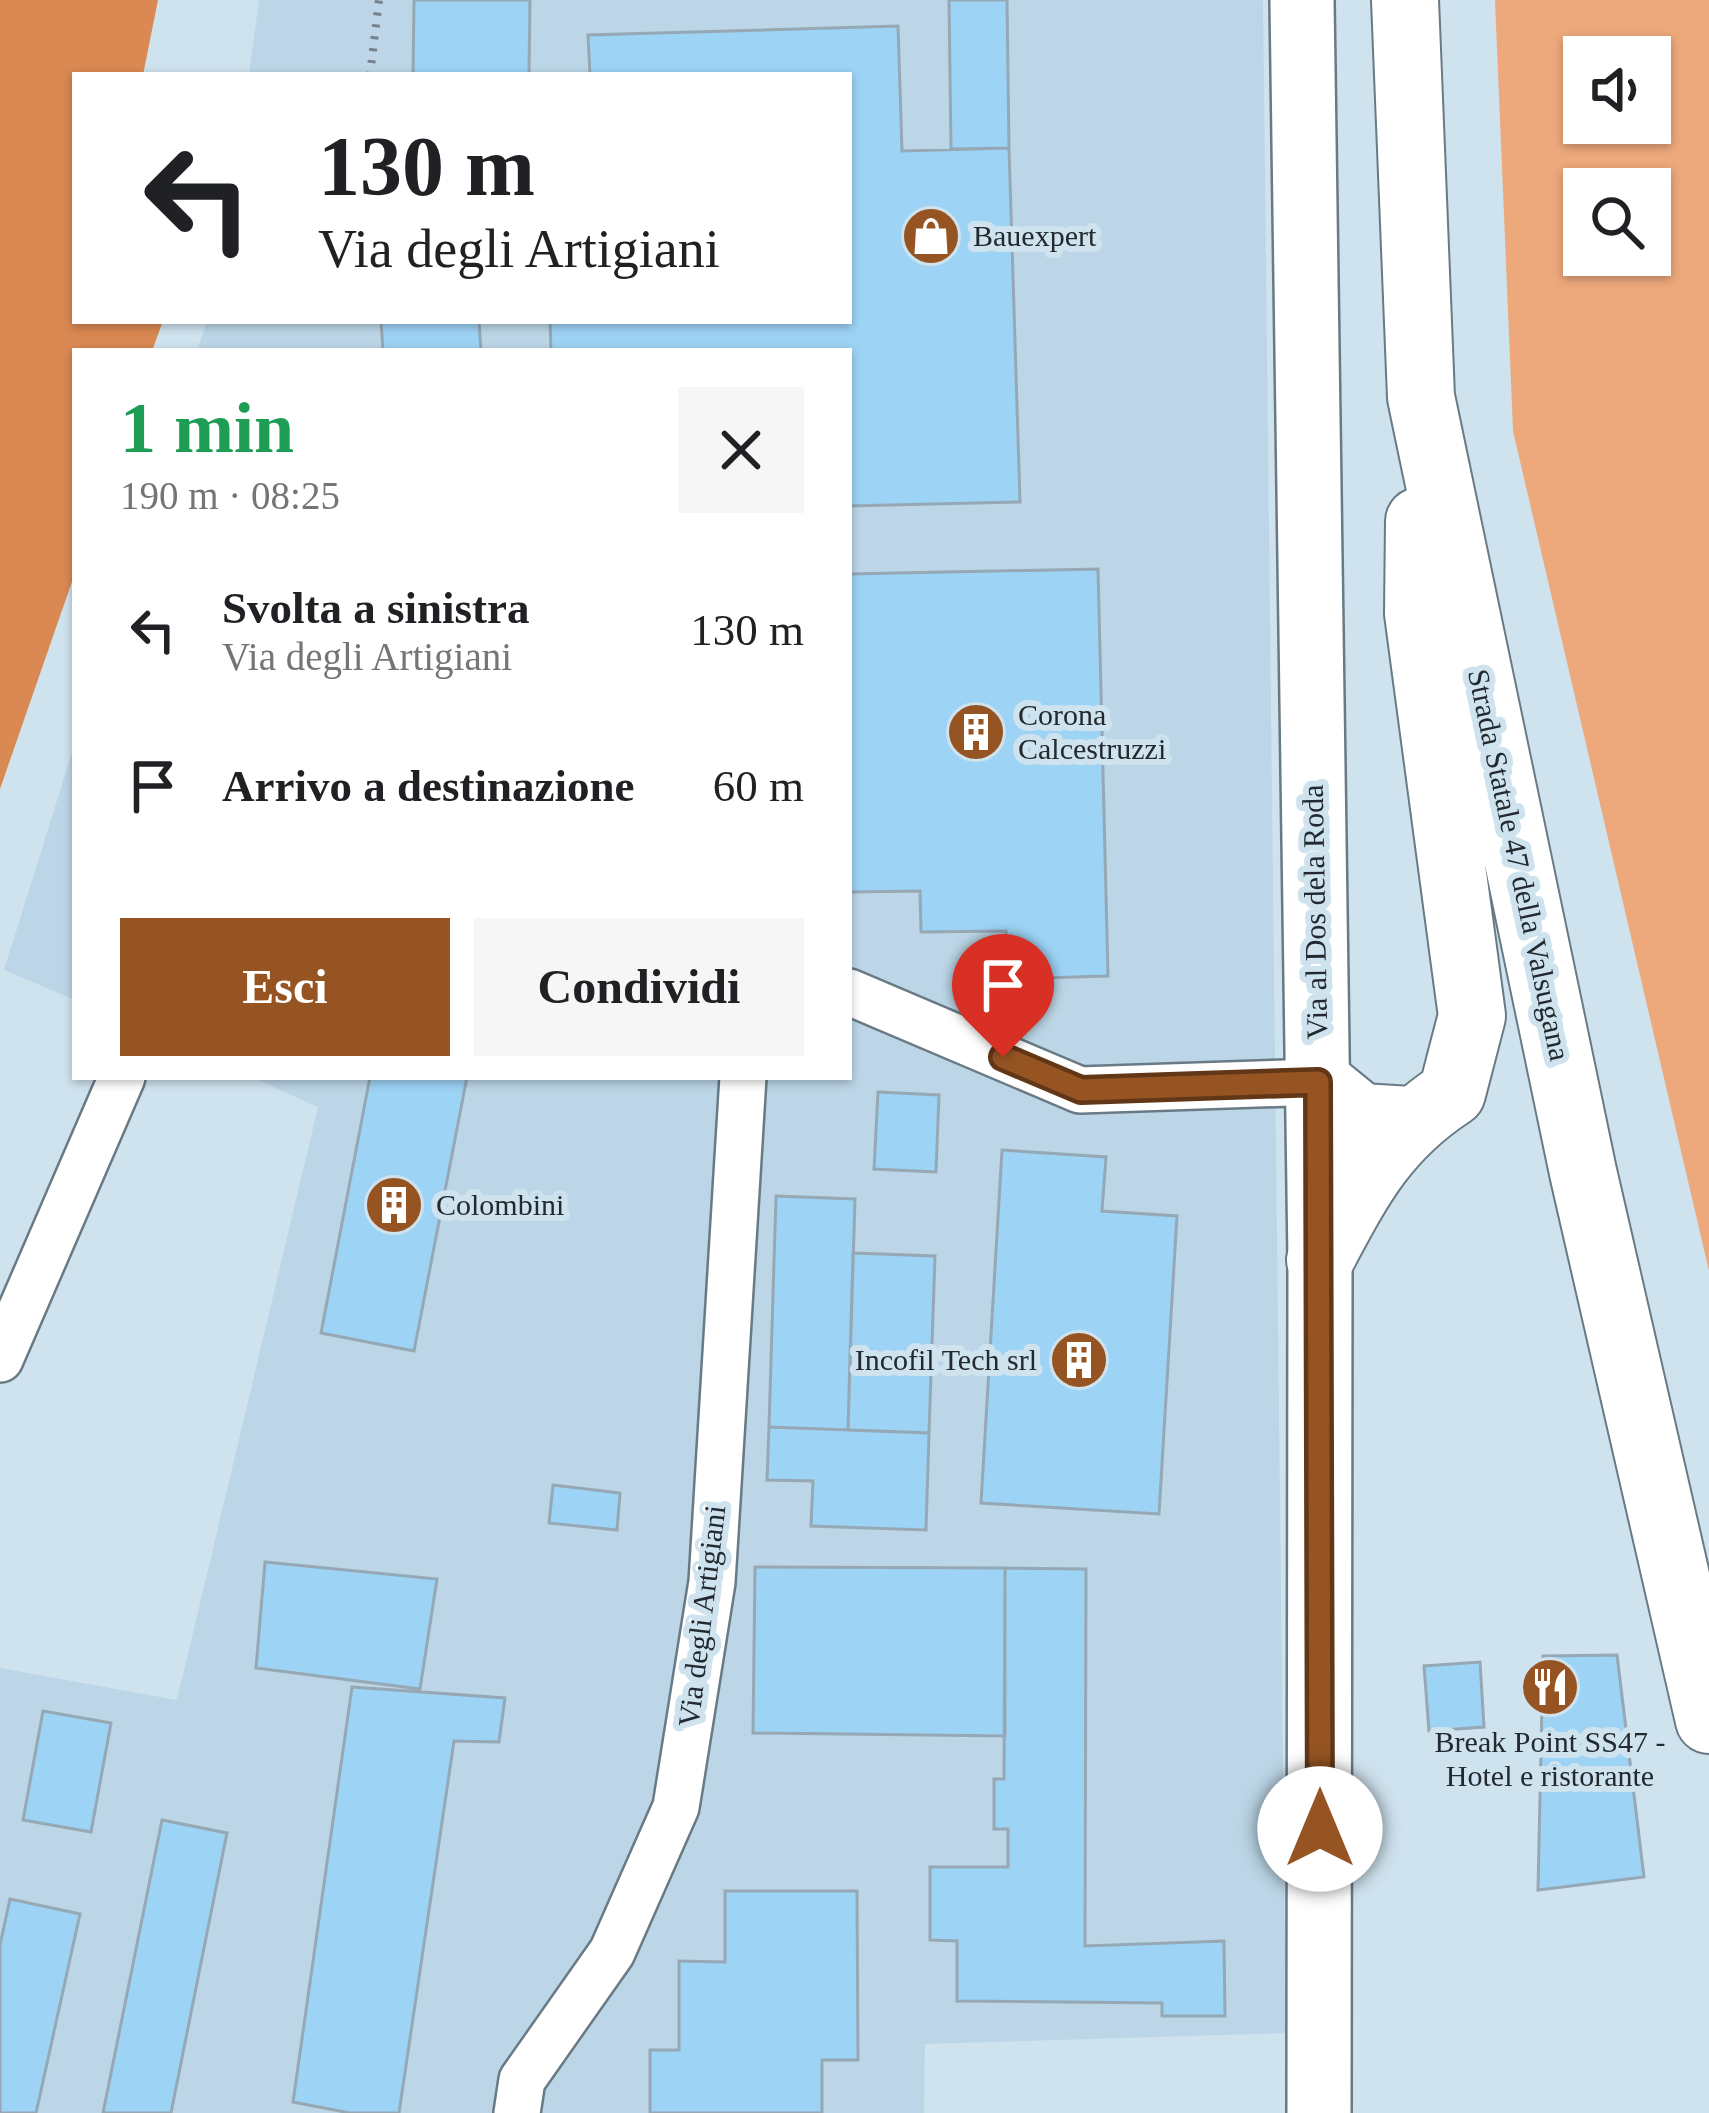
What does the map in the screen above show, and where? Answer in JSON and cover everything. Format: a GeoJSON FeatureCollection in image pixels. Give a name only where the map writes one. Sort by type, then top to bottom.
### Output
{"type":"FeatureCollection","features":[{"type":"Feature","properties":{"kind":"highway","name":"Strada Statale 47 della Valsugana"},"geometry":{"type":"LineString","coordinates":[[1406,0],[1421,397],[1583,1172],[1709,1720]]}},
{"type":"Feature","properties":{"kind":"highway","name":"Strada Statale 47 della Valsugana"},"geometry":{"type":"LineString","coordinates":[[1432,0],[1456,395],[1483,585],[1701,1508],[1709,1574]]}},
{"type":"Feature","properties":{"kind":"highway"},"geometry":{"type":"LineString","coordinates":[[1320,1260],[1366,1172],[1410,1120],[1452,1093],[1472,1016],[1418,613],[1421,397]]}},
{"type":"Feature","properties":{"kind":"highway"},"geometry":{"type":"LineString","coordinates":[[1318,1082],[1361,1117],[1410,1120]]}},
{"type":"Feature","properties":{"kind":"main road","name":"Via al Dos dela Roda"},"geometry":{"type":"LineString","coordinates":[[1302,0],[1320,1260],[1319,2113]]}},
{"type":"Feature","properties":{"kind":"street"},"geometry":{"type":"LineString","coordinates":[[852,993],[1081,1090],[1318,1082]]}},
{"type":"Feature","properties":{"kind":"street"},"geometry":{"type":"LineString","coordinates":[[0,1358],[121,1080]]}},
{"type":"Feature","properties":{"kind":"street","name":"Via degli Artigiani"},"geometry":{"type":"LineString","coordinates":[[517,2113],[522,2080],[612,1952],[676,1807],[712,1582],[743,1080]]}},
{"type":"Feature","properties":{"kind":"path"},"geometry":{"type":"LineString","coordinates":[[370,72],[379,0]]}},
{"type":"Feature","properties":{"kind":"shaded area"},"geometry":{"type":"Polygon","coordinates":[[[0,0],[158,0],[144,72],[72,72],[72,324],[162,324],[153,348],[72,348],[72,582],[0,789],[0,0]]]}},
{"type":"Feature","properties":{"kind":"shaded area"},"geometry":{"type":"Polygon","coordinates":[[[259,0],[1263,0],[1286,2033],[925,2044],[924,2113],[0,2113],[0,1668],[177,1700],[318,1107],[258,1080],[852,1080],[852,348],[198,348],[206,324],[852,324],[852,72],[249,72],[259,0]]]}},
{"type":"Feature","properties":{"kind":"shaded area"},"geometry":{"type":"Polygon","coordinates":[[[1495,0],[1709,0],[1709,1271],[1513,431],[1495,0]]]}},
{"type":"Feature","properties":{"kind":"shaded area"},"geometry":{"type":"Polygon","coordinates":[[[72,753],[72,999],[4,970],[72,753]]]}},
{"type":"Feature","properties":{"kind":"building"},"geometry":{"type":"Polygon","coordinates":[[[414,0],[530,0],[529,72],[413,72],[414,0]]]}},
{"type":"Feature","properties":{"kind":"building"},"geometry":{"type":"Polygon","coordinates":[[[949,0],[1007,0],[1009,148],[951,149],[949,0]]]}},
{"type":"Feature","properties":{"kind":"building","name":"Bauexpert"},"geometry":{"type":"Polygon","coordinates":[[[898,26],[902,151],[1009,148],[1020,502],[852,506],[852,348],[551,348],[550,324],[852,324],[852,72],[590,72],[588,35],[898,26]]]}},
{"type":"Feature","properties":{"kind":"building"},"geometry":{"type":"Polygon","coordinates":[[[381,324],[479,324],[481,348],[383,348],[381,324]]]}},
{"type":"Feature","properties":{"kind":"building","name":"Corona Calcestruzzi"},"geometry":{"type":"Polygon","coordinates":[[[1098,569],[1108,976],[1007,979],[1006,931],[921,932],[920,891],[852,892],[852,574],[1098,569]]]}},
{"type":"Feature","properties":{"kind":"building","name":"Colombini"},"geometry":{"type":"Polygon","coordinates":[[[369,1080],[466,1080],[414,1351],[321,1333],[369,1080]]]}},
{"type":"Feature","properties":{"kind":"building"},"geometry":{"type":"Polygon","coordinates":[[[878,1092],[939,1095],[936,1172],[874,1169],[878,1092]]]}},
{"type":"Feature","properties":{"kind":"building","name":"Incofil Tech srl"},"geometry":{"type":"Polygon","coordinates":[[[1002,1150],[1106,1157],[1102,1211],[1177,1216],[1159,1514],[981,1503],[1002,1150]]]}},
{"type":"Feature","properties":{"kind":"building"},"geometry":{"type":"Polygon","coordinates":[[[776,1196],[855,1199],[848,1430],[769,1427],[776,1196]]]}},
{"type":"Feature","properties":{"kind":"building"},"geometry":{"type":"Polygon","coordinates":[[[853,1253],[935,1256],[929,1433],[848,1430],[853,1253]]]}},
{"type":"Feature","properties":{"kind":"building"},"geometry":{"type":"Polygon","coordinates":[[[769,1427],[929,1433],[926,1530],[811,1526],[813,1481],[767,1480],[769,1427]]]}},
{"type":"Feature","properties":{"kind":"building"},"geometry":{"type":"Polygon","coordinates":[[[553,1485],[620,1493],[617,1530],[549,1523],[553,1485]]]}},
{"type":"Feature","properties":{"kind":"building"},"geometry":{"type":"Polygon","coordinates":[[[265,1562],[437,1579],[420,1689],[256,1668],[265,1562]]]}},
{"type":"Feature","properties":{"kind":"building"},"geometry":{"type":"Polygon","coordinates":[[[755,1567],[1005,1568],[1005,1736],[753,1733],[755,1567]]]}},
{"type":"Feature","properties":{"kind":"building"},"geometry":{"type":"Polygon","coordinates":[[[1005,1568],[1086,1569],[1085,1946],[1224,1941],[1225,2016],[1162,2016],[1162,2003],[957,2001],[957,1941],[930,1940],[930,1867],[1008,1867],[1008,1829],[994,1829],[994,1779],[1004,1779],[1005,1568]]]}},
{"type":"Feature","properties":{"kind":"building"},"geometry":{"type":"Polygon","coordinates":[[[1617,1655],[1644,1877],[1538,1890],[1543,1656],[1617,1655]]]}},
{"type":"Feature","properties":{"kind":"building"},"geometry":{"type":"Polygon","coordinates":[[[1480,1662],[1484,1727],[1429,1731],[1424,1666],[1480,1662]]]}},
{"type":"Feature","properties":{"kind":"building"},"geometry":{"type":"Polygon","coordinates":[[[352,1687],[505,1698],[499,1742],[454,1741],[399,2113],[350,2113],[293,2102],[352,1687]]]}},
{"type":"Feature","properties":{"kind":"building"},"geometry":{"type":"Polygon","coordinates":[[[43,1711],[111,1723],[91,1832],[23,1820],[43,1711]]]}},
{"type":"Feature","properties":{"kind":"building"},"geometry":{"type":"Polygon","coordinates":[[[162,1820],[227,1833],[171,2113],[103,2113],[162,1820]]]}},
{"type":"Feature","properties":{"kind":"building"},"geometry":{"type":"Polygon","coordinates":[[[725,1891],[857,1891],[858,2060],[822,2060],[822,2113],[650,2113],[650,2050],[679,2050],[679,1961],[725,1962],[725,1891]]]}},
{"type":"Feature","properties":{"kind":"building"},"geometry":{"type":"Polygon","coordinates":[[[10,1899],[80,1914],[36,2113],[0,2113],[0,1945],[10,1899]]]}},
{"type":"Feature","properties":{"kind":"place","name":"Bauexpert"},"geometry":{"type":"Point","coordinates":[931,236]}},
{"type":"Feature","properties":{"kind":"place","name":"Corona Calcestruzzi"},"geometry":{"type":"Point","coordinates":[976,732]}},
{"type":"Feature","properties":{"kind":"place","name":"Colombini"},"geometry":{"type":"Point","coordinates":[394,1205]}},
{"type":"Feature","properties":{"kind":"place","name":"Incofil Tech srl"},"geometry":{"type":"Point","coordinates":[1079,1360]}},
{"type":"Feature","properties":{"kind":"place","name":"Break Point SS47 - Hotel e ristorante"},"geometry":{"type":"Point","coordinates":[1550,1687]}},
{"type":"Feature","properties":{"kind":"route"},"geometry":{"type":"LineString","coordinates":[[1003,1057],[1081,1090],[1318,1082],[1320,1829]]}}]}
